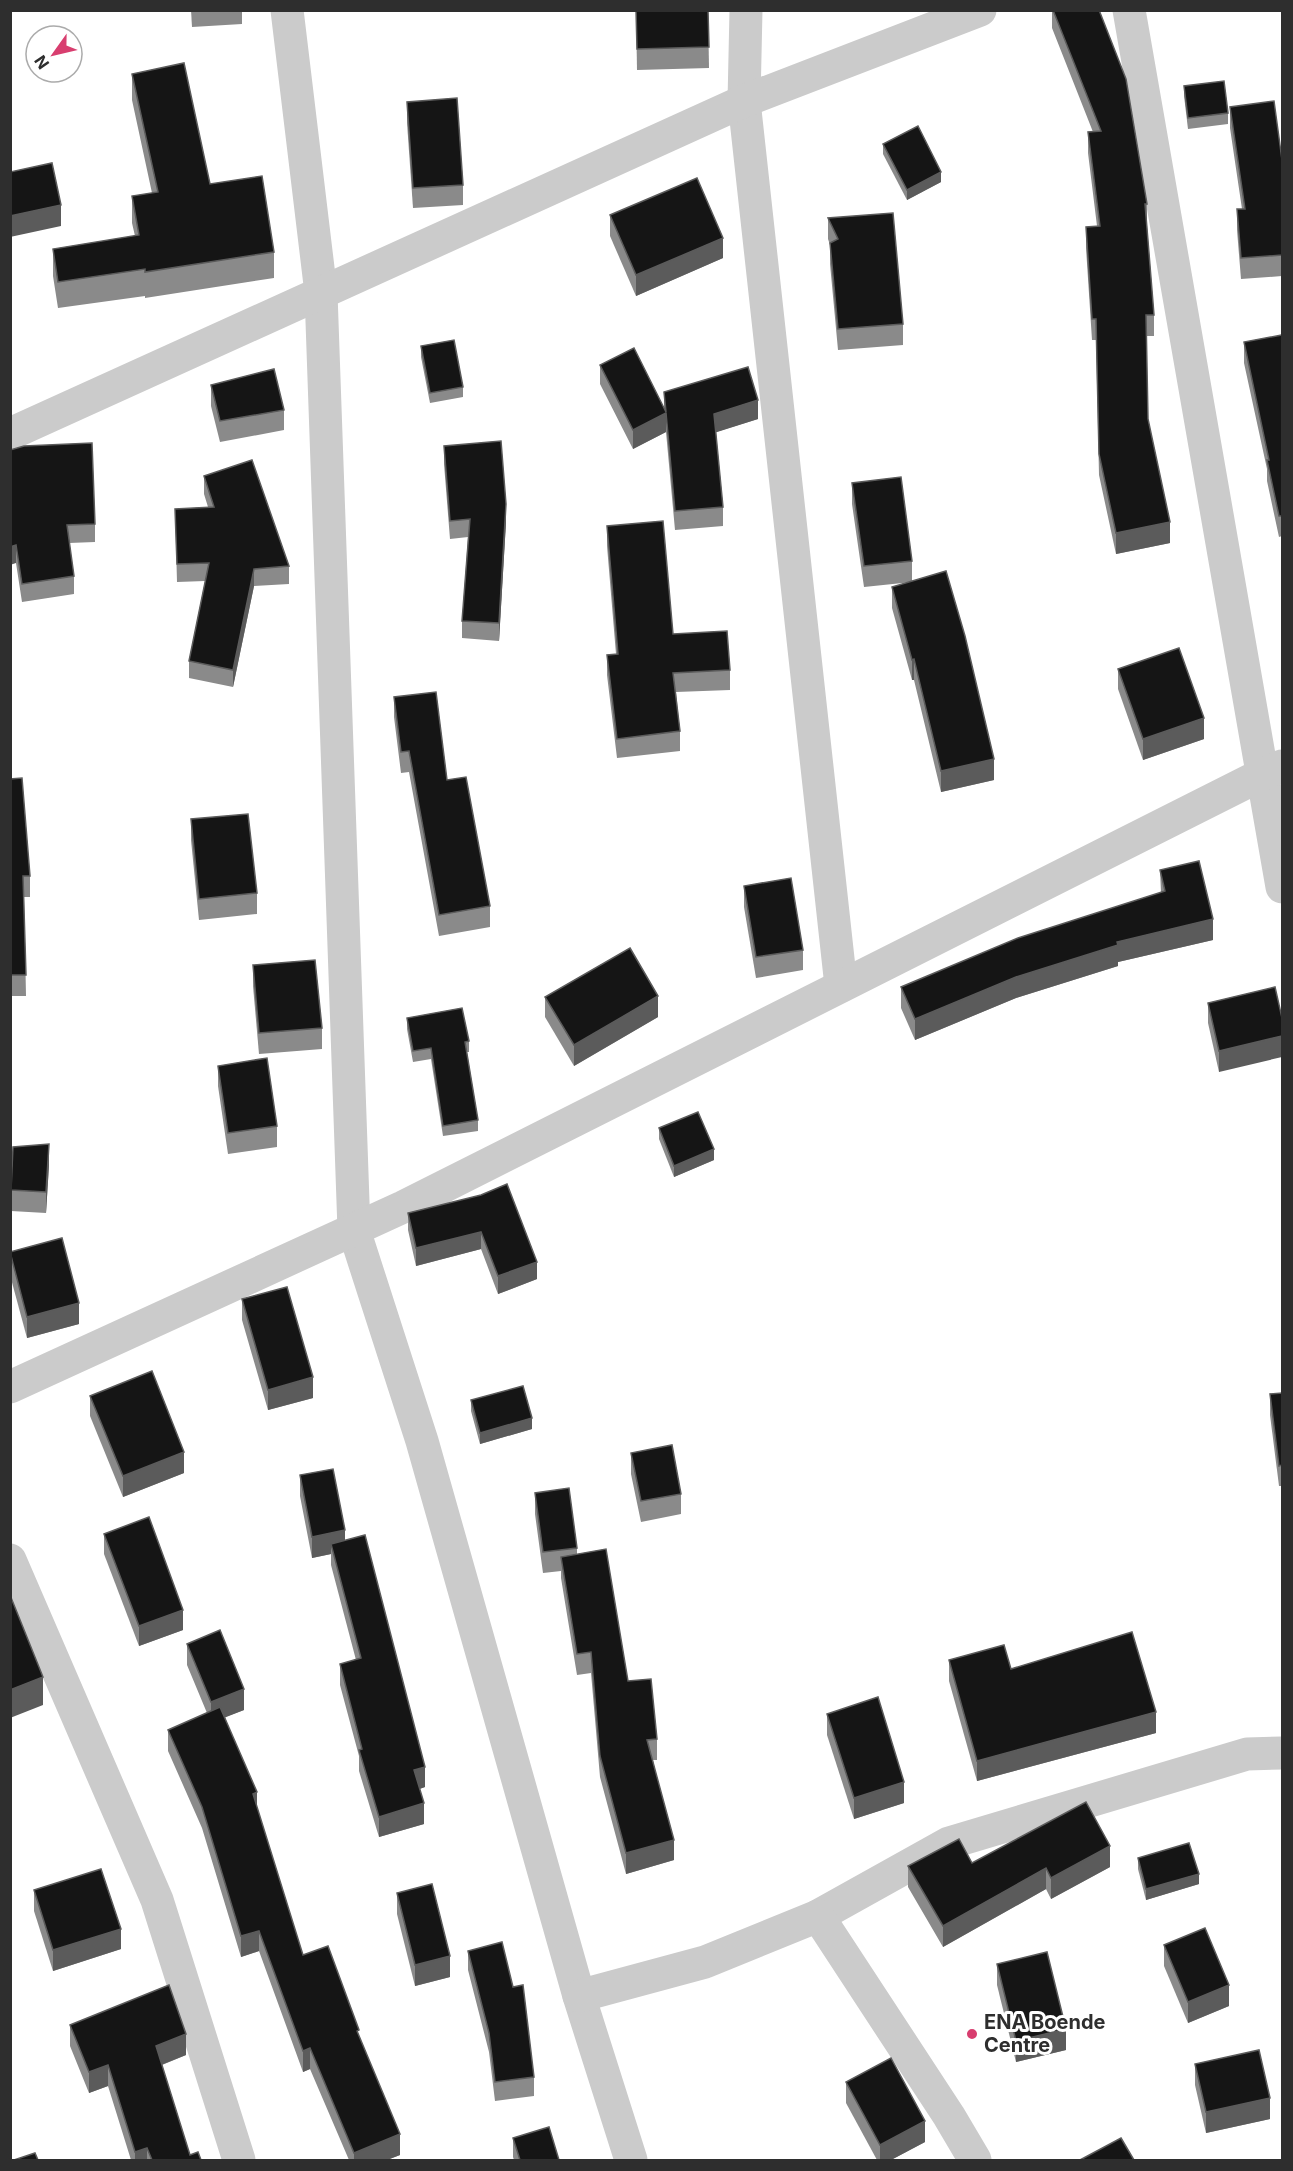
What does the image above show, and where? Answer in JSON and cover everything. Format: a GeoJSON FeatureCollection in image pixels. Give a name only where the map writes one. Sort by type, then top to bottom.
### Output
{"type":"FeatureCollection","features":[{"type":"Feature","properties":{"kind":"street"},"geometry":{"type":"LineString","coordinates":[[288,10],[321,293],[354,1230],[422,1441],[579,1996],[631,2160]]}},
{"type":"Feature","properties":{"kind":"street"},"geometry":{"type":"LineString","coordinates":[[746,10],[744,101],[841,986]]}},
{"type":"Feature","properties":{"kind":"street"},"geometry":{"type":"LineString","coordinates":[[10,434],[744,101],[980,10]]}},
{"type":"Feature","properties":{"kind":"street"},"geometry":{"type":"LineString","coordinates":[[1129,10],[1272,770],[1282,887]]}},
{"type":"Feature","properties":{"kind":"street"},"geometry":{"type":"LineString","coordinates":[[10,1387],[354,1230],[1272,770]]}},
{"type":"Feature","properties":{"kind":"street"},"geometry":{"type":"LineString","coordinates":[[10,1560],[157,1900],[239,2160]]}},
{"type":"Feature","properties":{"kind":"street"},"geometry":{"type":"LineString","coordinates":[[579,1996],[705,1962],[818,1916],[949,1843],[1247,1754],[1282,1753]]}},
{"type":"Feature","properties":{"kind":"street"},"geometry":{"type":"LineString","coordinates":[[818,1916],[949,2116],[975,2160]]}},
{"type":"Feature","properties":{"kind":"building"},"geometry":{"type":"Polygon","coordinates":[[[636,10],[708,10],[709,47],[637,49],[636,10]]]}},
{"type":"Feature","properties":{"kind":"building"},"geometry":{"type":"Polygon","coordinates":[[[1053,10],[1099,10],[1126,79],[1147,204],[1145,204],[1154,315],[1146,315],[1148,419],[1170,522],[1116,533],[1099,454],[1096,319],[1092,319],[1086,227],[1100,226],[1088,132],[1101,131],[1053,10]]]}},
{"type":"Feature","properties":{"kind":"building"},"geometry":{"type":"Polygon","coordinates":[[[184,63],[210,184],[262,176],[274,252],[145,272],[145,269],[58,282],[53,249],[139,235],[132,196],[158,192],[132,74],[184,63]]]}},
{"type":"Feature","properties":{"kind":"building"},"geometry":{"type":"Polygon","coordinates":[[[1224,81],[1228,113],[1188,118],[1184,86],[1224,81]]]}},
{"type":"Feature","properties":{"kind":"building"},"geometry":{"type":"Polygon","coordinates":[[[457,98],[463,185],[413,188],[407,102],[457,98]]]}},
{"type":"Feature","properties":{"kind":"building"},"geometry":{"type":"Polygon","coordinates":[[[1274,101],[1282,160],[1282,255],[1241,258],[1237,209],[1245,209],[1230,107],[1274,101]]]}},
{"type":"Feature","properties":{"kind":"building"},"geometry":{"type":"Polygon","coordinates":[[[918,126],[941,172],[907,190],[883,144],[918,126]]]}},
{"type":"Feature","properties":{"kind":"building"},"geometry":{"type":"Polygon","coordinates":[[[52,163],[61,205],[10,216],[10,172],[52,163]]]}},
{"type":"Feature","properties":{"kind":"building"},"geometry":{"type":"Polygon","coordinates":[[[697,178],[723,238],[636,275],[610,215],[697,178]]]}},
{"type":"Feature","properties":{"kind":"building"},"geometry":{"type":"Polygon","coordinates":[[[893,213],[903,324],[838,329],[830,243],[838,239],[828,218],[893,213]]]}},
{"type":"Feature","properties":{"kind":"building"},"geometry":{"type":"Polygon","coordinates":[[[1282,335],[1282,516],[1279,516],[1244,342],[1282,335]]]}},
{"type":"Feature","properties":{"kind":"building"},"geometry":{"type":"Polygon","coordinates":[[[454,340],[463,387],[430,393],[421,346],[454,340]]]}},
{"type":"Feature","properties":{"kind":"building"},"geometry":{"type":"Polygon","coordinates":[[[634,348],[666,412],[664,392],[748,367],[758,400],[714,414],[723,507],[675,511],[666,413],[633,430],[600,365],[634,348]]]}},
{"type":"Feature","properties":{"kind":"building"},"geometry":{"type":"Polygon","coordinates":[[[274,369],[284,410],[220,421],[211,385],[274,369]]]}},
{"type":"Feature","properties":{"kind":"building"},"geometry":{"type":"Polygon","coordinates":[[[501,441],[506,504],[499,623],[462,621],[470,519],[450,521],[444,446],[501,441]]]}},
{"type":"Feature","properties":{"kind":"building"},"geometry":{"type":"Polygon","coordinates":[[[92,443],[95,524],[67,525],[74,576],[22,584],[16,545],[10,547],[10,450],[24,446],[92,443]]]}},
{"type":"Feature","properties":{"kind":"building"},"geometry":{"type":"Polygon","coordinates":[[[252,460],[289,566],[254,569],[233,670],[189,661],[209,563],[177,564],[175,509],[214,507],[204,476],[252,460]]]}},
{"type":"Feature","properties":{"kind":"building"},"geometry":{"type":"Polygon","coordinates":[[[901,477],[912,561],[864,566],[852,483],[901,477]]]}},
{"type":"Feature","properties":{"kind":"building"},"geometry":{"type":"Polygon","coordinates":[[[663,521],[673,634],[727,631],[730,670],[673,673],[680,731],[617,739],[607,655],[618,654],[607,526],[663,521]]]}},
{"type":"Feature","properties":{"kind":"building"},"geometry":{"type":"Polygon","coordinates":[[[946,571],[965,636],[994,759],[941,771],[914,659],[912,660],[892,587],[946,571]]]}},
{"type":"Feature","properties":{"kind":"building"},"geometry":{"type":"Polygon","coordinates":[[[1179,648],[1204,718],[1143,739],[1118,669],[1179,648]]]}},
{"type":"Feature","properties":{"kind":"building"},"geometry":{"type":"Polygon","coordinates":[[[436,692],[447,780],[466,777],[490,906],[439,915],[409,751],[401,752],[394,697],[436,692]]]}},
{"type":"Feature","properties":{"kind":"building"},"geometry":{"type":"Polygon","coordinates":[[[22,778],[30,876],[23,876],[26,975],[10,975],[10,779],[22,778]]]}},
{"type":"Feature","properties":{"kind":"building"},"geometry":{"type":"Polygon","coordinates":[[[248,814],[257,893],[199,899],[191,819],[248,814]]]}},
{"type":"Feature","properties":{"kind":"building"},"geometry":{"type":"Polygon","coordinates":[[[1199,861],[1213,919],[1117,942],[1118,945],[1016,977],[915,1019],[901,987],[1018,938],[1165,891],[1160,870],[1199,861]]]}},
{"type":"Feature","properties":{"kind":"building"},"geometry":{"type":"Polygon","coordinates":[[[791,878],[803,950],[756,957],[744,886],[791,878]]]}},
{"type":"Feature","properties":{"kind":"building"},"geometry":{"type":"Polygon","coordinates":[[[630,948],[658,996],[574,1045],[545,997],[630,948]]]}},
{"type":"Feature","properties":{"kind":"building"},"geometry":{"type":"Polygon","coordinates":[[[315,960],[322,1028],[259,1033],[253,965],[315,960]]]}},
{"type":"Feature","properties":{"kind":"building"},"geometry":{"type":"Polygon","coordinates":[[[1275,987],[1282,1018],[1282,1036],[1219,1051],[1208,1003],[1275,987]]]}},
{"type":"Feature","properties":{"kind":"building"},"geometry":{"type":"Polygon","coordinates":[[[462,1008],[469,1041],[465,1042],[478,1120],[443,1126],[431,1048],[413,1051],[407,1018],[462,1008]]]}},
{"type":"Feature","properties":{"kind":"building"},"geometry":{"type":"Polygon","coordinates":[[[267,1058],[277,1126],[228,1133],[218,1066],[267,1058]]]}},
{"type":"Feature","properties":{"kind":"building"},"geometry":{"type":"Polygon","coordinates":[[[698,1112],[714,1149],[674,1166],[659,1128],[698,1112]]]}},
{"type":"Feature","properties":{"kind":"building"},"geometry":{"type":"Polygon","coordinates":[[[49,1144],[46,1192],[11,1190],[13,1147],[49,1144]]]}},
{"type":"Feature","properties":{"kind":"building"},"geometry":{"type":"Polygon","coordinates":[[[507,1184],[537,1262],[498,1276],[481,1232],[416,1248],[408,1213],[481,1195],[507,1184]]]}},
{"type":"Feature","properties":{"kind":"building"},"geometry":{"type":"Polygon","coordinates":[[[62,1238],[79,1303],[27,1317],[10,1252],[62,1238]]]}},
{"type":"Feature","properties":{"kind":"building"},"geometry":{"type":"Polygon","coordinates":[[[287,1287],[313,1377],[268,1390],[242,1299],[287,1287]]]}},
{"type":"Feature","properties":{"kind":"building"},"geometry":{"type":"Polygon","coordinates":[[[152,1371],[184,1452],[123,1476],[90,1396],[152,1371]]]}},
{"type":"Feature","properties":{"kind":"building"},"geometry":{"type":"Polygon","coordinates":[[[523,1386],[532,1418],[480,1433],[471,1400],[523,1386]]]}},
{"type":"Feature","properties":{"kind":"building"},"geometry":{"type":"Polygon","coordinates":[[[1282,1393],[1282,1465],[1279,1466],[1270,1394],[1282,1393]]]}},
{"type":"Feature","properties":{"kind":"building"},"geometry":{"type":"Polygon","coordinates":[[[672,1445],[681,1494],[641,1501],[631,1453],[672,1445]]]}},
{"type":"Feature","properties":{"kind":"building"},"geometry":{"type":"Polygon","coordinates":[[[333,1469],[345,1530],[312,1537],[300,1475],[333,1469]]]}},
{"type":"Feature","properties":{"kind":"building"},"geometry":{"type":"Polygon","coordinates":[[[569,1488],[577,1548],[543,1552],[535,1493],[569,1488]]]}},
{"type":"Feature","properties":{"kind":"building"},"geometry":{"type":"Polygon","coordinates":[[[149,1517],[183,1610],[139,1626],[104,1534],[149,1517]]]}},
{"type":"Feature","properties":{"kind":"building"},"geometry":{"type":"Polygon","coordinates":[[[365,1535],[425,1767],[414,1770],[424,1803],[379,1817],[359,1750],[362,1749],[340,1664],[361,1658],[331,1544],[365,1535]]]}},
{"type":"Feature","properties":{"kind":"building"},"geometry":{"type":"Polygon","coordinates":[[[606,1549],[628,1681],[651,1679],[657,1739],[647,1740],[674,1840],[626,1853],[600,1756],[591,1652],[577,1654],[561,1557],[606,1549]]]}},
{"type":"Feature","properties":{"kind":"building"},"geometry":{"type":"Polygon","coordinates":[[[10,1595],[43,1677],[10,1690],[10,1595]]]}},
{"type":"Feature","properties":{"kind":"building"},"geometry":{"type":"Polygon","coordinates":[[[220,1630],[244,1689],[211,1702],[187,1644],[220,1630]]]}},
{"type":"Feature","properties":{"kind":"building"},"geometry":{"type":"Polygon","coordinates":[[[1132,1632],[1156,1712],[977,1761],[949,1660],[1004,1645],[1011,1669],[1132,1632]]]}},
{"type":"Feature","properties":{"kind":"building"},"geometry":{"type":"Polygon","coordinates":[[[878,1697],[904,1782],[854,1798],[827,1714],[878,1697]]]}},
{"type":"Feature","properties":{"kind":"building"},"geometry":{"type":"Polygon","coordinates":[[[220,1707],[257,1792],[253,1794],[303,1955],[328,1946],[359,2030],[357,2031],[400,2134],[354,2153],[310,2048],[303,2051],[259,1931],[241,1936],[202,1807],[168,1730],[220,1707]]]}},
{"type":"Feature","properties":{"kind":"building"},"geometry":{"type":"Polygon","coordinates":[[[1086,1802],[1110,1846],[1051,1878],[1046,1868],[943,1926],[908,1866],[959,1839],[972,1863],[1086,1802]]]}},
{"type":"Feature","properties":{"kind":"building"},"geometry":{"type":"Polygon","coordinates":[[[1189,1843],[1199,1874],[1146,1889],[1138,1858],[1189,1843]]]}},
{"type":"Feature","properties":{"kind":"building"},"geometry":{"type":"Polygon","coordinates":[[[101,1869],[121,1929],[53,1950],[34,1890],[101,1869]]]}},
{"type":"Feature","properties":{"kind":"building"},"geometry":{"type":"Polygon","coordinates":[[[432,1884],[450,1956],[415,1965],[397,1893],[432,1884]]]}},
{"type":"Feature","properties":{"kind":"building"},"geometry":{"type":"Polygon","coordinates":[[[1205,1928],[1229,1985],[1188,2002],[1164,1945],[1205,1928]]]}},
{"type":"Feature","properties":{"kind":"building"},"geometry":{"type":"Polygon","coordinates":[[[502,1942],[513,1987],[523,1985],[534,2077],[495,2082],[489,2033],[468,1951],[502,1942]]]}},
{"type":"Feature","properties":{"kind":"building"},"geometry":{"type":"Polygon","coordinates":[[[1047,1952],[1066,2029],[1016,2041],[997,1964],[1047,1952]]]}},
{"type":"Feature","properties":{"kind":"building"},"geometry":{"type":"Polygon","coordinates":[[[169,1985],[186,2034],[156,2046],[190,2155],[198,2152],[201,2160],[152,2160],[147,2148],[135,2152],[108,2065],[89,2072],[70,2025],[169,1985]]]}},
{"type":"Feature","properties":{"kind":"building"},"geometry":{"type":"Polygon","coordinates":[[[1259,2050],[1270,2098],[1206,2112],[1195,2064],[1259,2050]]]}},
{"type":"Feature","properties":{"kind":"building"},"geometry":{"type":"Polygon","coordinates":[[[891,2058],[925,2121],[880,2145],[846,2082],[891,2058]]]}},
{"type":"Feature","properties":{"kind":"building"},"geometry":{"type":"Polygon","coordinates":[[[549,2127],[559,2160],[520,2160],[513,2138],[549,2127]]]}},
{"type":"Feature","properties":{"kind":"building"},"geometry":{"type":"Polygon","coordinates":[[[1121,2138],[1134,2160],[1080,2160],[1121,2138]]]}},
{"type":"Feature","properties":{"kind":"building"},"geometry":{"type":"Polygon","coordinates":[[[35,2153],[38,2160],[14,2160],[35,2153]]]}},
{"type":"Feature","properties":{"kind":"place","name":"ENA Boende Centre"},"geometry":{"type":"Point","coordinates":[972,2034]}}]}
